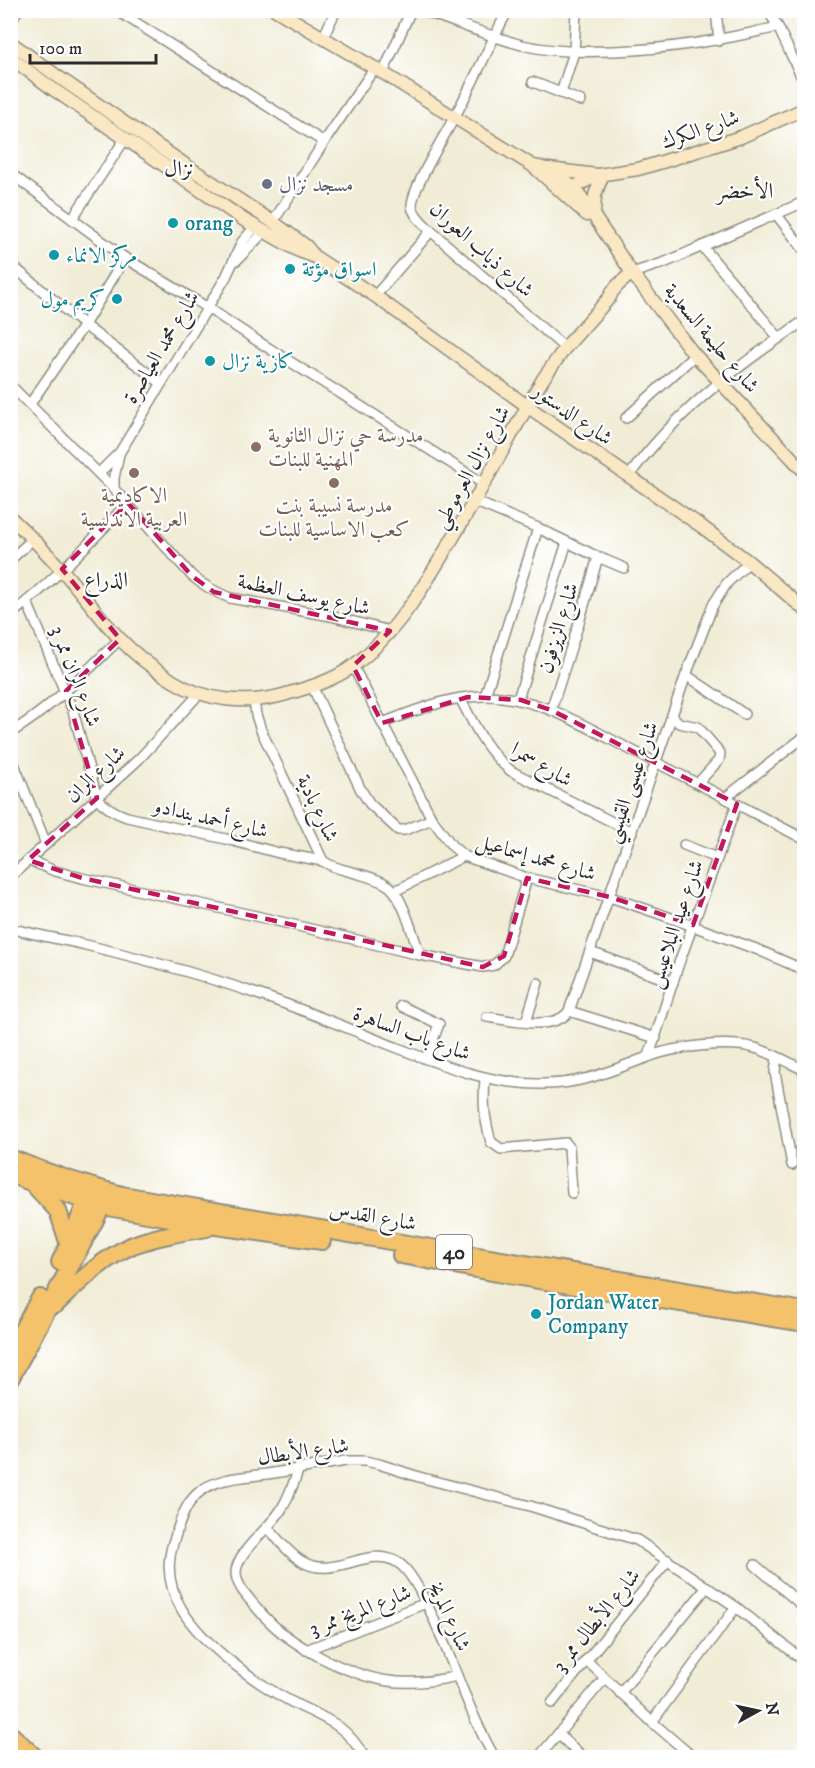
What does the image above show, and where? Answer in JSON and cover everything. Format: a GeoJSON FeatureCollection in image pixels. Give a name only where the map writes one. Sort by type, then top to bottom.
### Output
{"type":"FeatureCollection","features":[{"type":"Feature","properties":{"kind":"highway","name":"شارع القدس"},"geometry":{"type":"LineString","coordinates":[[10,1158],[96,1196],[122,1195],[804,1311]]}},
{"type":"Feature","properties":{"kind":"highway","name":"شارع القدس"},"geometry":{"type":"LineString","coordinates":[[10,1174],[33,1183],[216,1226],[363,1248],[508,1275],[804,1323]]}},
{"type":"Feature","properties":{"kind":"highway"},"geometry":{"type":"LineString","coordinates":[[33,1183],[58,1211],[69,1245]]}},
{"type":"Feature","properties":{"kind":"highway"},"geometry":{"type":"LineString","coordinates":[[10,1352],[96,1196]]}},
{"type":"Feature","properties":{"kind":"highway"},"geometry":{"type":"LineString","coordinates":[[10,1379],[43,1316],[96,1196]]}},
{"type":"Feature","properties":{"kind":"highway"},"geometry":{"type":"LineString","coordinates":[[43,1316],[83,1278],[110,1258],[132,1246],[169,1235],[216,1226]]}},
{"type":"Feature","properties":{"kind":"highway"},"geometry":{"type":"LineString","coordinates":[[10,1734],[36,1758]]}},
{"type":"Feature","properties":{"kind":"highway"},"geometry":{"type":"LineString","coordinates":[[10,1752],[17,1758]]}},
{"type":"Feature","properties":{"kind":"street"},"geometry":{"type":"LineString","coordinates":[[10,22],[18,10]]}},
{"type":"Feature","properties":{"kind":"street"},"geometry":{"type":"LineString","coordinates":[[116,10],[324,142]]}},
{"type":"Feature","properties":{"kind":"street","name":"شارع حليمة السعدية"},"geometry":{"type":"LineString","coordinates":[[276,10],[538,167],[571,194],[596,220],[638,274],[695,355],[804,471]]}},
{"type":"Feature","properties":{"kind":"street"},"geometry":{"type":"LineString","coordinates":[[323,38],[336,10]]}},
{"type":"Feature","properties":{"kind":"street"},"geometry":{"type":"LineString","coordinates":[[268,219],[378,71],[411,10]]}},
{"type":"Feature","properties":{"kind":"street"},"geometry":{"type":"LineString","coordinates":[[422,10],[524,45],[574,52],[639,50],[719,41],[777,27]]}},
{"type":"Feature","properties":{"kind":"street","name":"شارع ذياب العوران"},"geometry":{"type":"LineString","coordinates":[[507,10],[434,155],[413,201],[414,211],[431,231],[565,348]]}},
{"type":"Feature","properties":{"kind":"street"},"geometry":{"type":"LineString","coordinates":[[561,93],[574,52],[576,10]]}},
{"type":"Feature","properties":{"kind":"street"},"geometry":{"type":"LineString","coordinates":[[716,10],[719,41]]}},
{"type":"Feature","properties":{"kind":"street"},"geometry":{"type":"LineString","coordinates":[[768,10],[804,82]]}},
{"type":"Feature","properties":{"kind":"street","name":"شارع الدستور"},"geometry":{"type":"LineString","coordinates":[[10,42],[305,245],[315,257]]}},
{"type":"Feature","properties":{"kind":"street","name":"شارع الدستور"},"geometry":{"type":"LineString","coordinates":[[10,57],[125,139],[259,229],[315,257],[375,296],[527,406],[749,561],[804,609]]}},
{"type":"Feature","properties":{"kind":"street"},"geometry":{"type":"LineString","coordinates":[[533,82],[581,101]]}},
{"type":"Feature","properties":{"kind":"street","name":"شارع الكرك"},"geometry":{"type":"LineString","coordinates":[[571,194],[601,176],[638,169],[699,151],[741,137],[804,109]]}},
{"type":"Feature","properties":{"kind":"street"},"geometry":{"type":"LineString","coordinates":[[72,219],[125,139]]}},
{"type":"Feature","properties":{"kind":"street"},"geometry":{"type":"LineString","coordinates":[[538,167],[601,176],[593,202],[596,220]]}},
{"type":"Feature","properties":{"kind":"street"},"geometry":{"type":"LineString","coordinates":[[10,173],[125,258],[208,308],[484,484]]}},
{"type":"Feature","properties":{"kind":"street"},"geometry":{"type":"LineString","coordinates":[[638,274],[804,202]]}},
{"type":"Feature","properties":{"kind":"street"},"geometry":{"type":"LineString","coordinates":[[776,214],[804,250]]}},
{"type":"Feature","properties":{"kind":"street","name":"شارع محمد العياصرة"},"geometry":{"type":"LineString","coordinates":[[99,473],[120,452],[208,308],[235,261],[242,242],[268,219]]}},
{"type":"Feature","properties":{"kind":"street"},"geometry":{"type":"LineString","coordinates":[[375,296],[431,231]]}},
{"type":"Feature","properties":{"kind":"street"},"geometry":{"type":"LineString","coordinates":[[702,246],[779,338]]}},
{"type":"Feature","properties":{"kind":"street"},"geometry":{"type":"LineString","coordinates":[[30,404],[84,325],[125,258]]}},
{"type":"Feature","properties":{"kind":"street"},"geometry":{"type":"LineString","coordinates":[[10,264],[84,325],[161,383]]}},
{"type":"Feature","properties":{"kind":"street","name":"شارع نزال العرموطي"},"geometry":{"type":"LineString","coordinates":[[10,517],[62,569],[120,639],[174,682],[200,693],[224,699],[254,701],[277,697],[312,686],[353,666],[390,631],[427,582],[543,379],[565,348],[618,285],[638,274]]}},
{"type":"Feature","properties":{"kind":"street"},"geometry":{"type":"LineString","coordinates":[[629,476],[672,424],[719,382],[804,321]]}},
{"type":"Feature","properties":{"kind":"street"},"geometry":{"type":"LineString","coordinates":[[626,418],[695,355]]}},
{"type":"Feature","properties":{"kind":"street","name":"شارع يوسف العظمة"},"geometry":{"type":"LineString","coordinates":[[10,385],[128,503],[192,576],[214,592],[246,602],[331,616],[390,631]]}},
{"type":"Feature","properties":{"kind":"street","name":"شارع محمد العياصرة"},"geometry":{"type":"LineString","coordinates":[[114,489],[120,452]]}},
{"type":"Feature","properties":{"kind":"street"},"geometry":{"type":"LineString","coordinates":[[474,501],[624,568]]}},
{"type":"Feature","properties":{"kind":"street"},"geometry":{"type":"LineString","coordinates":[[10,615],[62,569],[128,503]]}},
{"type":"Feature","properties":{"kind":"street"},"geometry":{"type":"LineString","coordinates":[[485,696],[538,528]]}},
{"type":"Feature","properties":{"kind":"street"},"geometry":{"type":"LineString","coordinates":[[10,560],[33,539]]}},
{"type":"Feature","properties":{"kind":"street"},"geometry":{"type":"LineString","coordinates":[[518,699],[567,542]]}},
{"type":"Feature","properties":{"kind":"street","name":"شارع الزيزفون"},"geometry":{"type":"LineString","coordinates":[[551,710],[598,557]]}},
{"type":"Feature","properties":{"kind":"street","name":"شارع عيسى القيسي"},"geometry":{"type":"LineString","coordinates":[[569,1011],[686,675],[713,605],[727,583],[749,561]]}},
{"type":"Feature","properties":{"kind":"street","name":"شارع الران ممر 3"},"geometry":{"type":"LineString","coordinates":[[27,602],[66,691],[77,722],[97,798]]}},
{"type":"Feature","properties":{"kind":"street"},"geometry":{"type":"LineString","coordinates":[[10,733],[25,725],[66,691],[120,639]]}},
{"type":"Feature","properties":{"kind":"street","name":"شارع محمد إسماعيل"},"geometry":{"type":"LineString","coordinates":[[353,666],[432,819],[452,846],[464,856],[527,878],[610,897],[693,924],[804,970]]}},
{"type":"Feature","properties":{"kind":"street"},"geometry":{"type":"LineString","coordinates":[[686,675],[744,714]]}},
{"type":"Feature","properties":{"kind":"street"},"geometry":{"type":"LineString","coordinates":[[312,686],[361,790],[370,804],[398,830],[405,830],[432,819]]}},
{"type":"Feature","properties":{"kind":"street","name":"شارع الران"},"geometry":{"type":"LineString","coordinates":[[10,877],[139,759],[200,693]]}},
{"type":"Feature","properties":{"kind":"street"},"geometry":{"type":"LineString","coordinates":[[382,723],[429,706],[460,698],[485,696],[518,699],[551,710],[804,839]]}},
{"type":"Feature","properties":{"kind":"street","name":"شارع سمرا"},"geometry":{"type":"LineString","coordinates":[[460,698],[482,740],[500,762],[512,771],[632,832]]}},
{"type":"Feature","properties":{"kind":"street","name":"شارع بادية"},"geometry":{"type":"LineString","coordinates":[[254,701],[261,730],[323,861],[330,866],[380,881],[395,891]]}},
{"type":"Feature","properties":{"kind":"street"},"geometry":{"type":"LineString","coordinates":[[672,716],[680,723],[698,727],[720,753],[719,760],[698,783]]}},
{"type":"Feature","properties":{"kind":"street"},"geometry":{"type":"LineString","coordinates":[[725,798],[804,736]]}},
{"type":"Feature","properties":{"kind":"street"},"geometry":{"type":"LineString","coordinates":[[10,754],[46,844]]}},
{"type":"Feature","properties":{"kind":"street","name":"شارع أحمد بندادو"},"geometry":{"type":"LineString","coordinates":[[97,798],[109,809],[128,818],[323,861]]}},
{"type":"Feature","properties":{"kind":"street","name":"شارع عيد البلاعيس"},"geometry":{"type":"LineString","coordinates":[[649,1056],[693,924],[737,804]]}},
{"type":"Feature","properties":{"kind":"street"},"geometry":{"type":"LineString","coordinates":[[684,846],[717,858]]}},
{"type":"Feature","properties":{"kind":"street"},"geometry":{"type":"LineString","coordinates":[[420,955],[395,891],[464,856]]}},
{"type":"Feature","properties":{"kind":"street"},"geometry":{"type":"LineString","coordinates":[[28,860],[75,876],[483,968],[494,965],[504,956],[527,878]]}},
{"type":"Feature","properties":{"kind":"street","name":"شارع باب الساهرة"},"geometry":{"type":"LineString","coordinates":[[10,928],[118,953],[210,978],[278,1001],[426,1059],[485,1078],[511,1083],[559,1084],[585,1080],[649,1056],[690,1047],[743,1045],[754,1047],[804,1070]]}},
{"type":"Feature","properties":{"kind":"street"},"geometry":{"type":"LineString","coordinates":[[590,952],[673,982]]}},
{"type":"Feature","properties":{"kind":"street"},"geometry":{"type":"LineString","coordinates":[[526,1022],[537,983]]}},
{"type":"Feature","properties":{"kind":"street"},"geometry":{"type":"LineString","coordinates":[[401,1006],[439,1024],[426,1059]]}},
{"type":"Feature","properties":{"kind":"street"},"geometry":{"type":"LineString","coordinates":[[487,1017],[526,1022],[551,1022],[564,1018],[569,1011],[656,1038]]}},
{"type":"Feature","properties":{"kind":"street"},"geometry":{"type":"LineString","coordinates":[[777,1057],[776,1077],[792,1165]]}},
{"type":"Feature","properties":{"kind":"street"},"geometry":{"type":"LineString","coordinates":[[485,1078],[483,1102],[491,1142],[501,1149],[568,1144],[572,1193]]}},
{"type":"Feature","properties":{"kind":"street","name":"شارع الأبطال"},"geometry":{"type":"LineString","coordinates":[[365,1758],[357,1745],[340,1728],[253,1679],[208,1643],[183,1612],[173,1594],[169,1580],[172,1547],[188,1504],[206,1487],[231,1479],[346,1461],[365,1461],[530,1506],[637,1540],[736,1607],[804,1661]]}},
{"type":"Feature","properties":{"kind":"street"},"geometry":{"type":"LineString","coordinates":[[299,1468],[289,1496],[280,1512],[237,1566],[237,1581],[242,1590],[279,1632],[306,1650],[351,1672],[390,1681],[434,1681],[457,1676]]}},
{"type":"Feature","properties":{"kind":"street","name":"شارع المريخ"},"geometry":{"type":"LineString","coordinates":[[267,1527],[297,1558],[314,1567],[333,1568],[373,1557],[391,1559],[399,1563],[410,1574],[421,1591],[476,1721],[495,1758]]}},
{"type":"Feature","properties":{"kind":"street","name":"شارع الأبطال ممر 3"},"geometry":{"type":"LineString","coordinates":[[552,1703],[668,1560]]}},
{"type":"Feature","properties":{"kind":"street"},"geometry":{"type":"LineString","coordinates":[[754,1565],[804,1607]]}},
{"type":"Feature","properties":{"kind":"street"},"geometry":{"type":"LineString","coordinates":[[620,1693],[707,1587]]}},
{"type":"Feature","properties":{"kind":"street","name":"شارع المريخ ممر 3"},"geometry":{"type":"LineString","coordinates":[[306,1650],[426,1603]]}},
{"type":"Feature","properties":{"kind":"street"},"geometry":{"type":"LineString","coordinates":[[652,1722],[736,1607]]}},
{"type":"Feature","properties":{"kind":"street"},"geometry":{"type":"LineString","coordinates":[[586,1660],[694,1758]]}},
{"type":"Feature","properties":{"kind":"street"},"geometry":{"type":"LineString","coordinates":[[538,1758],[604,1678]]}},
{"type":"Feature","properties":{"kind":"street"},"geometry":{"type":"LineString","coordinates":[[558,1734],[584,1758]]}},
{"type":"Feature","properties":{"kind":"highlighted area"},"geometry":{"type":"Polygon","coordinates":[[[128,503],[192,576],[214,592],[390,631],[353,666],[382,723],[468,697],[521,700],[551,710],[737,804],[693,925],[610,897],[527,878],[504,956],[483,967],[82,878],[28,860],[97,798],[66,691],[120,639],[62,569],[128,503]]]}},
{"type":"Feature","properties":{"kind":"place","name":"مسجد نزال"},"geometry":{"type":"Point","coordinates":[267,184]}},
{"type":"Feature","properties":{"kind":"place","name":"orang"},"geometry":{"type":"Point","coordinates":[173,223]}},
{"type":"Feature","properties":{"kind":"place","name":"مركز الانماء"},"geometry":{"type":"Point","coordinates":[54,255]}},
{"type":"Feature","properties":{"kind":"place","name":"اسواق مؤتة"},"geometry":{"type":"Point","coordinates":[290,269]}},
{"type":"Feature","properties":{"kind":"place","name":"كريم مول"},"geometry":{"type":"Point","coordinates":[117,299]}},
{"type":"Feature","properties":{"kind":"place","name":"كازية نزال"},"geometry":{"type":"Point","coordinates":[210,361]}},
{"type":"Feature","properties":{"kind":"place","name":"مدرسة حي نزال الثانوية المهنية للبنات"},"geometry":{"type":"Point","coordinates":[256,447]}},
{"type":"Feature","properties":{"kind":"place","name":"الاكاديمية العربية الاندلسية"},"geometry":{"type":"Point","coordinates":[134,473]}},
{"type":"Feature","properties":{"kind":"place","name":"مدرسة نسيبة بنت كعب الاساسية للبنات"},"geometry":{"type":"Point","coordinates":[334,483]}},
{"type":"Feature","properties":{"kind":"place","name":"Jordan Water Company"},"geometry":{"type":"Point","coordinates":[536,1314]}},
{"type":"Feature","properties":{"kind":"district","name":"نزال"},"geometry":{"type":"Point","coordinates":[179,168]}},
{"type":"Feature","properties":{"kind":"district","name":"الأخضر"},"geometry":{"type":"Point","coordinates":[745,190]}},
{"type":"Feature","properties":{"kind":"district","name":"الذراع"},"geometry":{"type":"Point","coordinates":[106,579]}}]}
